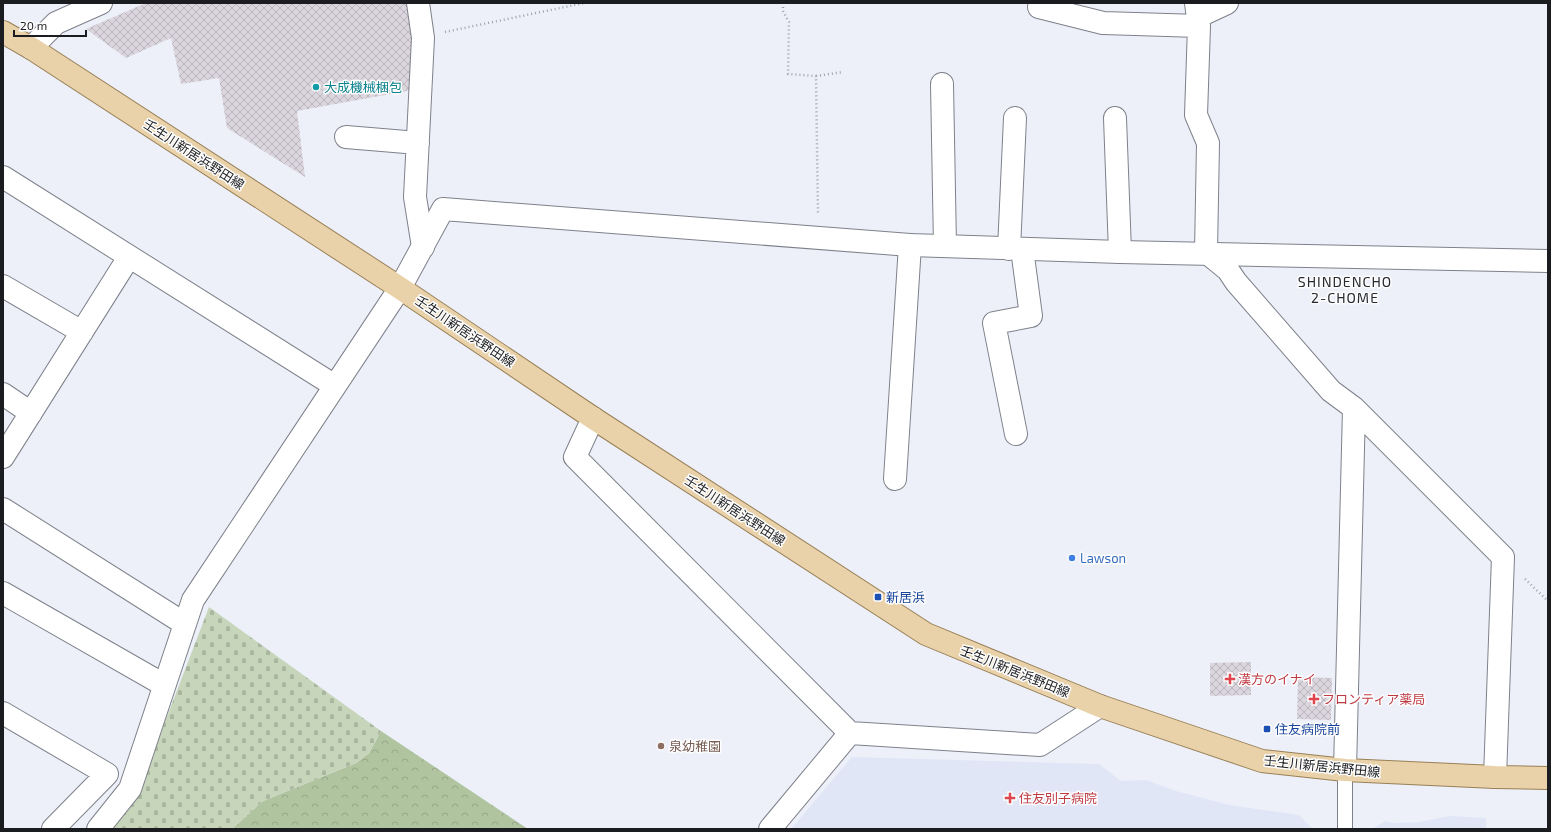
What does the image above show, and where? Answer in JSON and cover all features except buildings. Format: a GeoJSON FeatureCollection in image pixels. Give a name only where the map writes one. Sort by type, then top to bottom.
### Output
{"type":"FeatureCollection","features":[{"type":"Feature","properties":{"kind":"main road","name":"壬生川新居浜野田線"},"geometry":{"type":"LineString","coordinates":[[3,32],[31,48],[400,288],[593,418],[926,634],[1100,706],[1262,761],[1345,770],[1548,778]]}},
{"type":"Feature","properties":{"kind":"street"},"geometry":{"type":"LineString","coordinates":[[31,48],[56,23],[101,3]]}},
{"type":"Feature","properties":{"kind":"street"},"geometry":{"type":"LineString","coordinates":[[418,3],[423,36],[415,197],[422,247]]}},
{"type":"Feature","properties":{"kind":"street"},"geometry":{"type":"LineString","coordinates":[[1039,8],[1102,23],[1198,15],[1227,3]]}},
{"type":"Feature","properties":{"kind":"street"},"geometry":{"type":"LineString","coordinates":[[1198,15],[1196,115],[1208,142],[1206,252]]}},
{"type":"Feature","properties":{"kind":"street"},"geometry":{"type":"LineString","coordinates":[[942,84],[945,246]]}},
{"type":"Feature","properties":{"kind":"street"},"geometry":{"type":"LineString","coordinates":[[1015,118],[1016,249],[1031,316],[994,323],[1016,434]]}},
{"type":"Feature","properties":{"kind":"street"},"geometry":{"type":"LineString","coordinates":[[1115,118],[1120,252]]}},
{"type":"Feature","properties":{"kind":"street"},"geometry":{"type":"LineString","coordinates":[[346,137],[418,143]]}},
{"type":"Feature","properties":{"kind":"street"},"geometry":{"type":"LineString","coordinates":[[3,177],[335,386]]}},
{"type":"Feature","properties":{"kind":"street"},"geometry":{"type":"LineString","coordinates":[[98,829],[130,789],[193,600],[400,288],[442,209],[910,246],[1548,261]]}},
{"type":"Feature","properties":{"kind":"street"},"geometry":{"type":"LineString","coordinates":[[895,479],[910,246]]}},
{"type":"Feature","properties":{"kind":"street"},"geometry":{"type":"LineString","coordinates":[[1206,252],[1228,270],[1236,282],[1331,391],[1354,408],[1503,557],[1495,777]]}},
{"type":"Feature","properties":{"kind":"street"},"geometry":{"type":"LineString","coordinates":[[3,457],[129,257]]}},
{"type":"Feature","properties":{"kind":"street"},"geometry":{"type":"LineString","coordinates":[[3,286],[82,332]]}},
{"type":"Feature","properties":{"kind":"street"},"geometry":{"type":"LineString","coordinates":[[3,394],[31,413]]}},
{"type":"Feature","properties":{"kind":"street"},"geometry":{"type":"LineString","coordinates":[[1345,770],[1354,408]]}},
{"type":"Feature","properties":{"kind":"street"},"geometry":{"type":"LineString","coordinates":[[593,418],[575,457],[850,733],[1040,745],[1100,706]]}},
{"type":"Feature","properties":{"kind":"street"},"geometry":{"type":"LineString","coordinates":[[3,509],[185,624]]}},
{"type":"Feature","properties":{"kind":"street"},"geometry":{"type":"LineString","coordinates":[[3,593],[164,686]]}},
{"type":"Feature","properties":{"kind":"street"},"geometry":{"type":"LineString","coordinates":[[3,713],[106,774],[53,829]]}},
{"type":"Feature","properties":{"kind":"street"},"geometry":{"type":"LineString","coordinates":[[770,829],[850,733]]}},
{"type":"Feature","properties":{"kind":"lane"},"geometry":{"type":"LineString","coordinates":[[1344,829],[1345,770]]}},
{"type":"Feature","properties":{"kind":"path"},"geometry":{"type":"LineString","coordinates":[[423,36],[584,3]]}},
{"type":"Feature","properties":{"kind":"path"},"geometry":{"type":"LineString","coordinates":[[783,3],[783,11],[789,22],[788,74],[816,76],[842,72]]}},
{"type":"Feature","properties":{"kind":"path"},"geometry":{"type":"LineString","coordinates":[[816,76],[818,238]]}},
{"type":"Feature","properties":{"kind":"shaded area","name":"住友別子病院"},"geometry":{"type":"Polygon","coordinates":[[[852,757],[1099,764],[1121,781],[1146,780],[1176,791],[1229,805],[1299,815],[1313,829],[791,829],[852,757]]]}},
{"type":"Feature","properties":{"kind":"shaded area"},"geometry":{"type":"Polygon","coordinates":[[[1450,816],[1486,818],[1486,829],[1372,829],[1385,821],[1395,823],[1419,822],[1450,816]]]}},
{"type":"Feature","properties":{"kind":"green space"},"geometry":{"type":"Polygon","coordinates":[[[209,607],[381,731],[369,753],[356,763],[263,801],[232,829],[111,829],[137,795],[209,607]]]}},
{"type":"Feature","properties":{"kind":"green space"},"geometry":{"type":"Polygon","coordinates":[[[381,731],[528,829],[232,829],[263,801],[356,763],[369,753],[381,731]]]}},
{"type":"Feature","properties":{"kind":"place","name":"大成機械梱包"},"geometry":{"type":"Point","coordinates":[316,87]}},
{"type":"Feature","properties":{"kind":"place","name":"Lawson"},"geometry":{"type":"Point","coordinates":[1072,558]}},
{"type":"Feature","properties":{"kind":"place","name":"新居浜"},"geometry":{"type":"Point","coordinates":[878,597]}},
{"type":"Feature","properties":{"kind":"place","name":"漢方のイナイ"},"geometry":{"type":"Point","coordinates":[1230,679]}},
{"type":"Feature","properties":{"kind":"place","name":"フロンティア薬局"},"geometry":{"type":"Point","coordinates":[1314,699]}},
{"type":"Feature","properties":{"kind":"place","name":"住友病院前"},"geometry":{"type":"Point","coordinates":[1267,729]}},
{"type":"Feature","properties":{"kind":"place","name":"泉幼稚園"},"geometry":{"type":"Point","coordinates":[661,746]}},
{"type":"Feature","properties":{"kind":"place","name":"住友別子病院"},"geometry":{"type":"Point","coordinates":[1010,798]}},
{"type":"Feature","properties":{"kind":"district","name":"SHINDENCHO 2-CHOME"},"geometry":{"type":"Point","coordinates":[1345,290]}}]}
